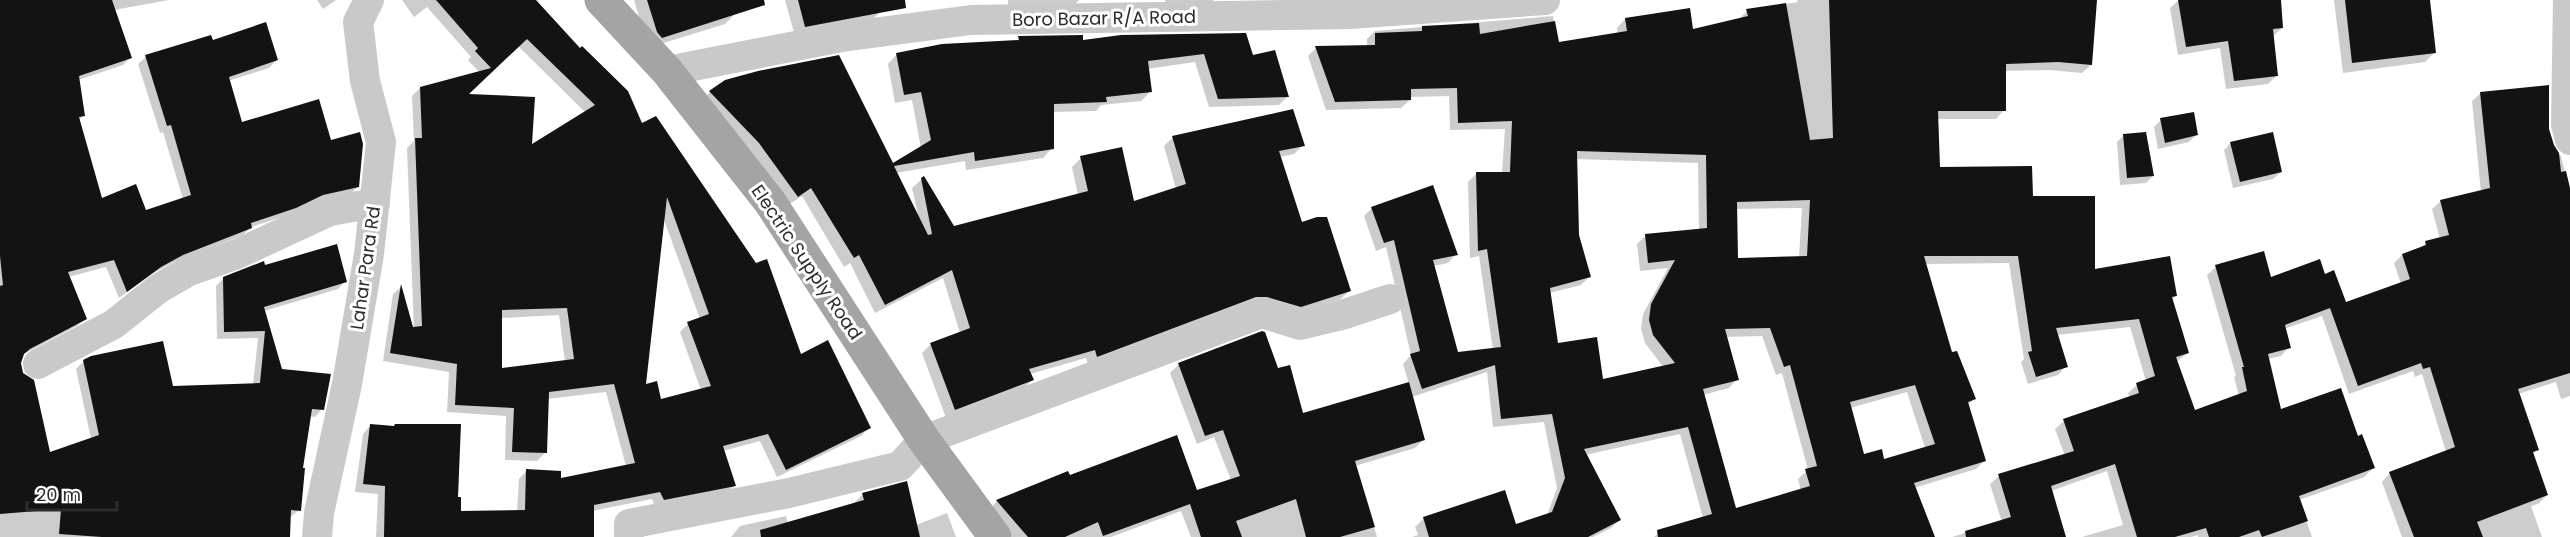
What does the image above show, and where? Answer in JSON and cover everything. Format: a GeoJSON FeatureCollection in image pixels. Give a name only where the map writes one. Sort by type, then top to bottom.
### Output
{"type":"FeatureCollection","features":[{"type":"Feature","properties":{"kind":"main road","name":"Electric Supply Road"},"geometry":{"type":"LineString","coordinates":[[601,0],[667,71],[770,202],[924,440],[995,537]]}},
{"type":"Feature","properties":{"kind":"street","name":"Lahar Para Rd"},"geometry":{"type":"LineString","coordinates":[[317,537],[347,384],[369,254],[381,142],[365,81],[358,22],[369,0]]}},
{"type":"Feature","properties":{"kind":"street","name":"Boro Bazar R/A Road"},"geometry":{"type":"LineString","coordinates":[[667,71],[969,10],[1350,7],[1545,0]]}},
{"type":"Feature","properties":{"kind":"street"},"geometry":{"type":"LineString","coordinates":[[2568,0],[2566,125],[2570,140]]}},
{"type":"Feature","properties":{"kind":"street"},"geometry":{"type":"LineString","coordinates":[[38,364],[114,324],[158,289],[189,271],[237,254],[330,211],[375,203]]}},
{"type":"Feature","properties":{"kind":"street"},"geometry":{"type":"LineString","coordinates":[[629,537],[629,524],[789,494],[900,466],[924,440],[1262,313],[1300,325],[1342,315],[1390,299]]}},
{"type":"Feature","properties":{"kind":"building"},"geometry":{"type":"Polygon","coordinates":[[[0,0],[112,0],[132,58],[79,76],[85,116],[79,117],[102,198],[136,184],[146,210],[191,195],[171,125],[167,126],[145,55],[211,35],[213,40],[266,22],[278,60],[229,77],[242,122],[319,99],[331,140],[360,132],[363,144],[359,187],[323,195],[296,208],[251,223],[252,228],[183,255],[161,267],[127,292],[114,260],[68,272],[87,319],[30,349],[24,354],[21,363],[23,373],[34,380],[50,452],[99,435],[83,360],[91,356],[163,341],[173,386],[260,383],[265,331],[224,332],[223,277],[264,261],[265,265],[337,244],[347,282],[264,307],[282,369],[331,374],[324,410],[312,409],[303,468],[305,468],[301,511],[291,510],[290,537],[102,537],[59,534],[61,509],[0,514],[0,286],[3,285],[0,256],[0,0]]]}},
{"type":"Feature","properties":{"kind":"building"},"geometry":{"type":"Polygon","coordinates":[[[436,0],[536,0],[580,48],[582,46],[628,91],[642,123],[656,116],[756,263],[767,259],[801,354],[828,340],[871,428],[786,470],[768,434],[723,446],[736,486],[664,500],[660,492],[594,505],[594,537],[384,537],[385,486],[363,484],[370,424],[394,426],[395,424],[461,424],[458,497],[461,497],[461,511],[525,510],[526,469],[561,471],[561,478],[635,463],[614,384],[549,392],[547,453],[512,452],[514,408],[455,405],[457,364],[390,353],[401,284],[413,327],[422,326],[415,138],[422,138],[420,87],[491,68],[475,51],[478,48],[436,0]],[[527,39],[469,94],[535,97],[532,144],[595,105],[527,39]],[[667,197],[646,384],[657,381],[661,399],[711,386],[687,322],[709,314],[667,197]],[[567,308],[502,310],[502,368],[574,359],[567,308]]]}},
{"type":"Feature","properties":{"kind":"building"},"geometry":{"type":"Polygon","coordinates":[[[647,0],[764,0],[765,5],[662,38],[657,32],[647,0]]]}},
{"type":"Feature","properties":{"kind":"building"},"geometry":{"type":"Polygon","coordinates":[[[798,0],[905,0],[906,8],[805,27],[798,0]]]}},
{"type":"Feature","properties":{"kind":"building"},"geometry":{"type":"Polygon","coordinates":[[[1829,0],[2097,0],[2092,65],[2058,62],[2006,64],[2006,111],[1938,111],[1940,167],[2032,166],[2033,196],[2095,196],[2095,269],[2170,256],[2177,296],[2172,297],[2189,353],[2176,357],[2195,410],[2247,391],[2242,367],[2244,367],[2215,265],[2264,251],[2271,277],[2320,259],[2325,274],[2334,270],[2346,302],[2410,279],[2402,254],[2426,245],[2425,241],[2449,235],[2440,200],[2490,188],[2480,92],[2549,85],[2549,129],[2559,153],[2561,172],[2566,171],[2570,188],[2570,373],[2518,389],[2539,450],[2533,452],[2548,495],[2477,522],[2483,537],[2414,537],[2389,472],[2455,447],[2430,367],[2423,369],[2421,363],[2358,386],[2330,308],[2285,325],[2291,348],[2268,354],[2281,409],[2341,388],[2358,436],[2362,434],[2375,468],[2299,496],[2308,521],[2262,537],[2259,530],[2239,537],[2209,537],[2206,528],[2175,537],[2137,537],[2115,464],[2051,486],[2066,537],[1966,537],[1965,531],[2011,517],[1998,474],[2074,451],[2063,419],[2139,393],[2136,383],[2155,376],[2139,319],[2056,328],[2068,367],[2036,377],[2028,352],[2032,351],[2018,256],[1924,256],[1952,352],[1957,351],[1976,399],[1968,402],[1986,461],[1914,483],[1935,537],[1658,537],[1657,530],[1712,514],[1688,427],[1584,449],[1621,520],[1588,537],[1429,537],[1423,517],[1505,490],[1516,524],[1552,512],[1565,478],[1552,414],[1501,419],[1495,365],[1422,389],[1410,354],[1420,351],[1394,240],[1384,243],[1371,207],[1433,185],[1458,255],[1433,260],[1458,352],[1501,347],[1487,249],[1478,251],[1476,172],[1510,172],[1512,121],[1458,123],[1457,88],[1411,89],[1411,100],[1335,102],[1315,46],[1375,45],[1375,33],[1422,31],[1422,26],[1479,23],[1480,34],[1555,21],[1559,42],[1627,31],[1625,18],[1690,8],[1693,29],[1748,16],[1746,9],[1786,3],[1810,140],[1833,138],[1829,0]],[[1577,151],[1579,235],[1591,277],[1550,288],[1558,343],[1597,337],[1603,379],[1675,363],[1653,335],[1649,320],[1651,304],[1675,260],[1648,263],[1645,234],[1707,228],[1706,155],[1577,151]],[[1810,200],[1737,202],[1738,258],[1807,256],[1810,200]],[[1770,328],[1725,329],[1739,380],[1703,389],[1736,508],[1810,486],[1805,469],[1817,466],[1790,365],[1784,367],[1770,328]],[[1915,385],[1850,402],[1864,454],[1882,449],[1884,459],[1935,444],[1915,385]]]}},
{"type":"Feature","properties":{"kind":"building"},"geometry":{"type":"Polygon","coordinates":[[[2178,0],[2281,0],[2283,28],[2273,29],[2278,76],[2234,81],[2228,41],[2186,47],[2178,0]]]}},
{"type":"Feature","properties":{"kind":"building"},"geometry":{"type":"Polygon","coordinates":[[[2345,0],[2430,0],[2436,53],[2352,63],[2345,0]]]}},
{"type":"Feature","properties":{"kind":"building"},"geometry":{"type":"Polygon","coordinates":[[[1246,33],[1253,55],[1275,50],[1289,97],[1218,99],[1204,54],[1148,61],[1152,92],[1106,97],[1107,102],[1054,104],[1054,149],[975,161],[974,152],[894,166],[928,235],[932,234],[921,178],[924,176],[954,226],[1088,191],[1080,156],[1122,147],[1134,201],[1186,184],[1172,136],[1293,109],[1305,146],[1279,151],[1302,222],[1317,217],[1327,217],[1351,291],[1301,307],[1267,297],[1256,297],[1097,357],[1095,350],[1029,369],[1034,380],[955,410],[930,343],[970,328],[952,270],[885,305],[859,255],[854,258],[811,188],[798,197],[759,143],[709,91],[725,80],[839,55],[893,163],[931,140],[921,92],[904,95],[896,53],[942,44],[1019,40],[1018,36],[1083,35],[1083,40],[1121,35],[1246,33]]]}},
{"type":"Feature","properties":{"kind":"building"},"geometry":{"type":"Polygon","coordinates":[[[2194,112],[2198,135],[2165,143],[2160,118],[2194,112]]]}},
{"type":"Feature","properties":{"kind":"building"},"geometry":{"type":"Polygon","coordinates":[[[2146,132],[2154,176],[2127,178],[2123,134],[2146,132]]]}},
{"type":"Feature","properties":{"kind":"building"},"geometry":{"type":"Polygon","coordinates":[[[2273,132],[2282,172],[2240,182],[2230,142],[2273,132]]]}},
{"type":"Feature","properties":{"kind":"building"},"geometry":{"type":"Polygon","coordinates":[[[1262,331],[1265,332],[1278,368],[1290,365],[1303,413],[1409,382],[1425,440],[1355,461],[1375,527],[1340,537],[1306,537],[1296,499],[1236,521],[1242,537],[1201,537],[1190,504],[1103,536],[1098,522],[1065,537],[1028,537],[996,500],[1068,471],[1070,475],[1177,435],[1197,490],[1240,476],[1223,430],[1205,436],[1178,363],[1262,331]]]}},
{"type":"Feature","properties":{"kind":"building"},"geometry":{"type":"Polygon","coordinates":[[[907,481],[920,537],[761,537],[760,530],[864,500],[862,493],[907,481]]]}}]}
